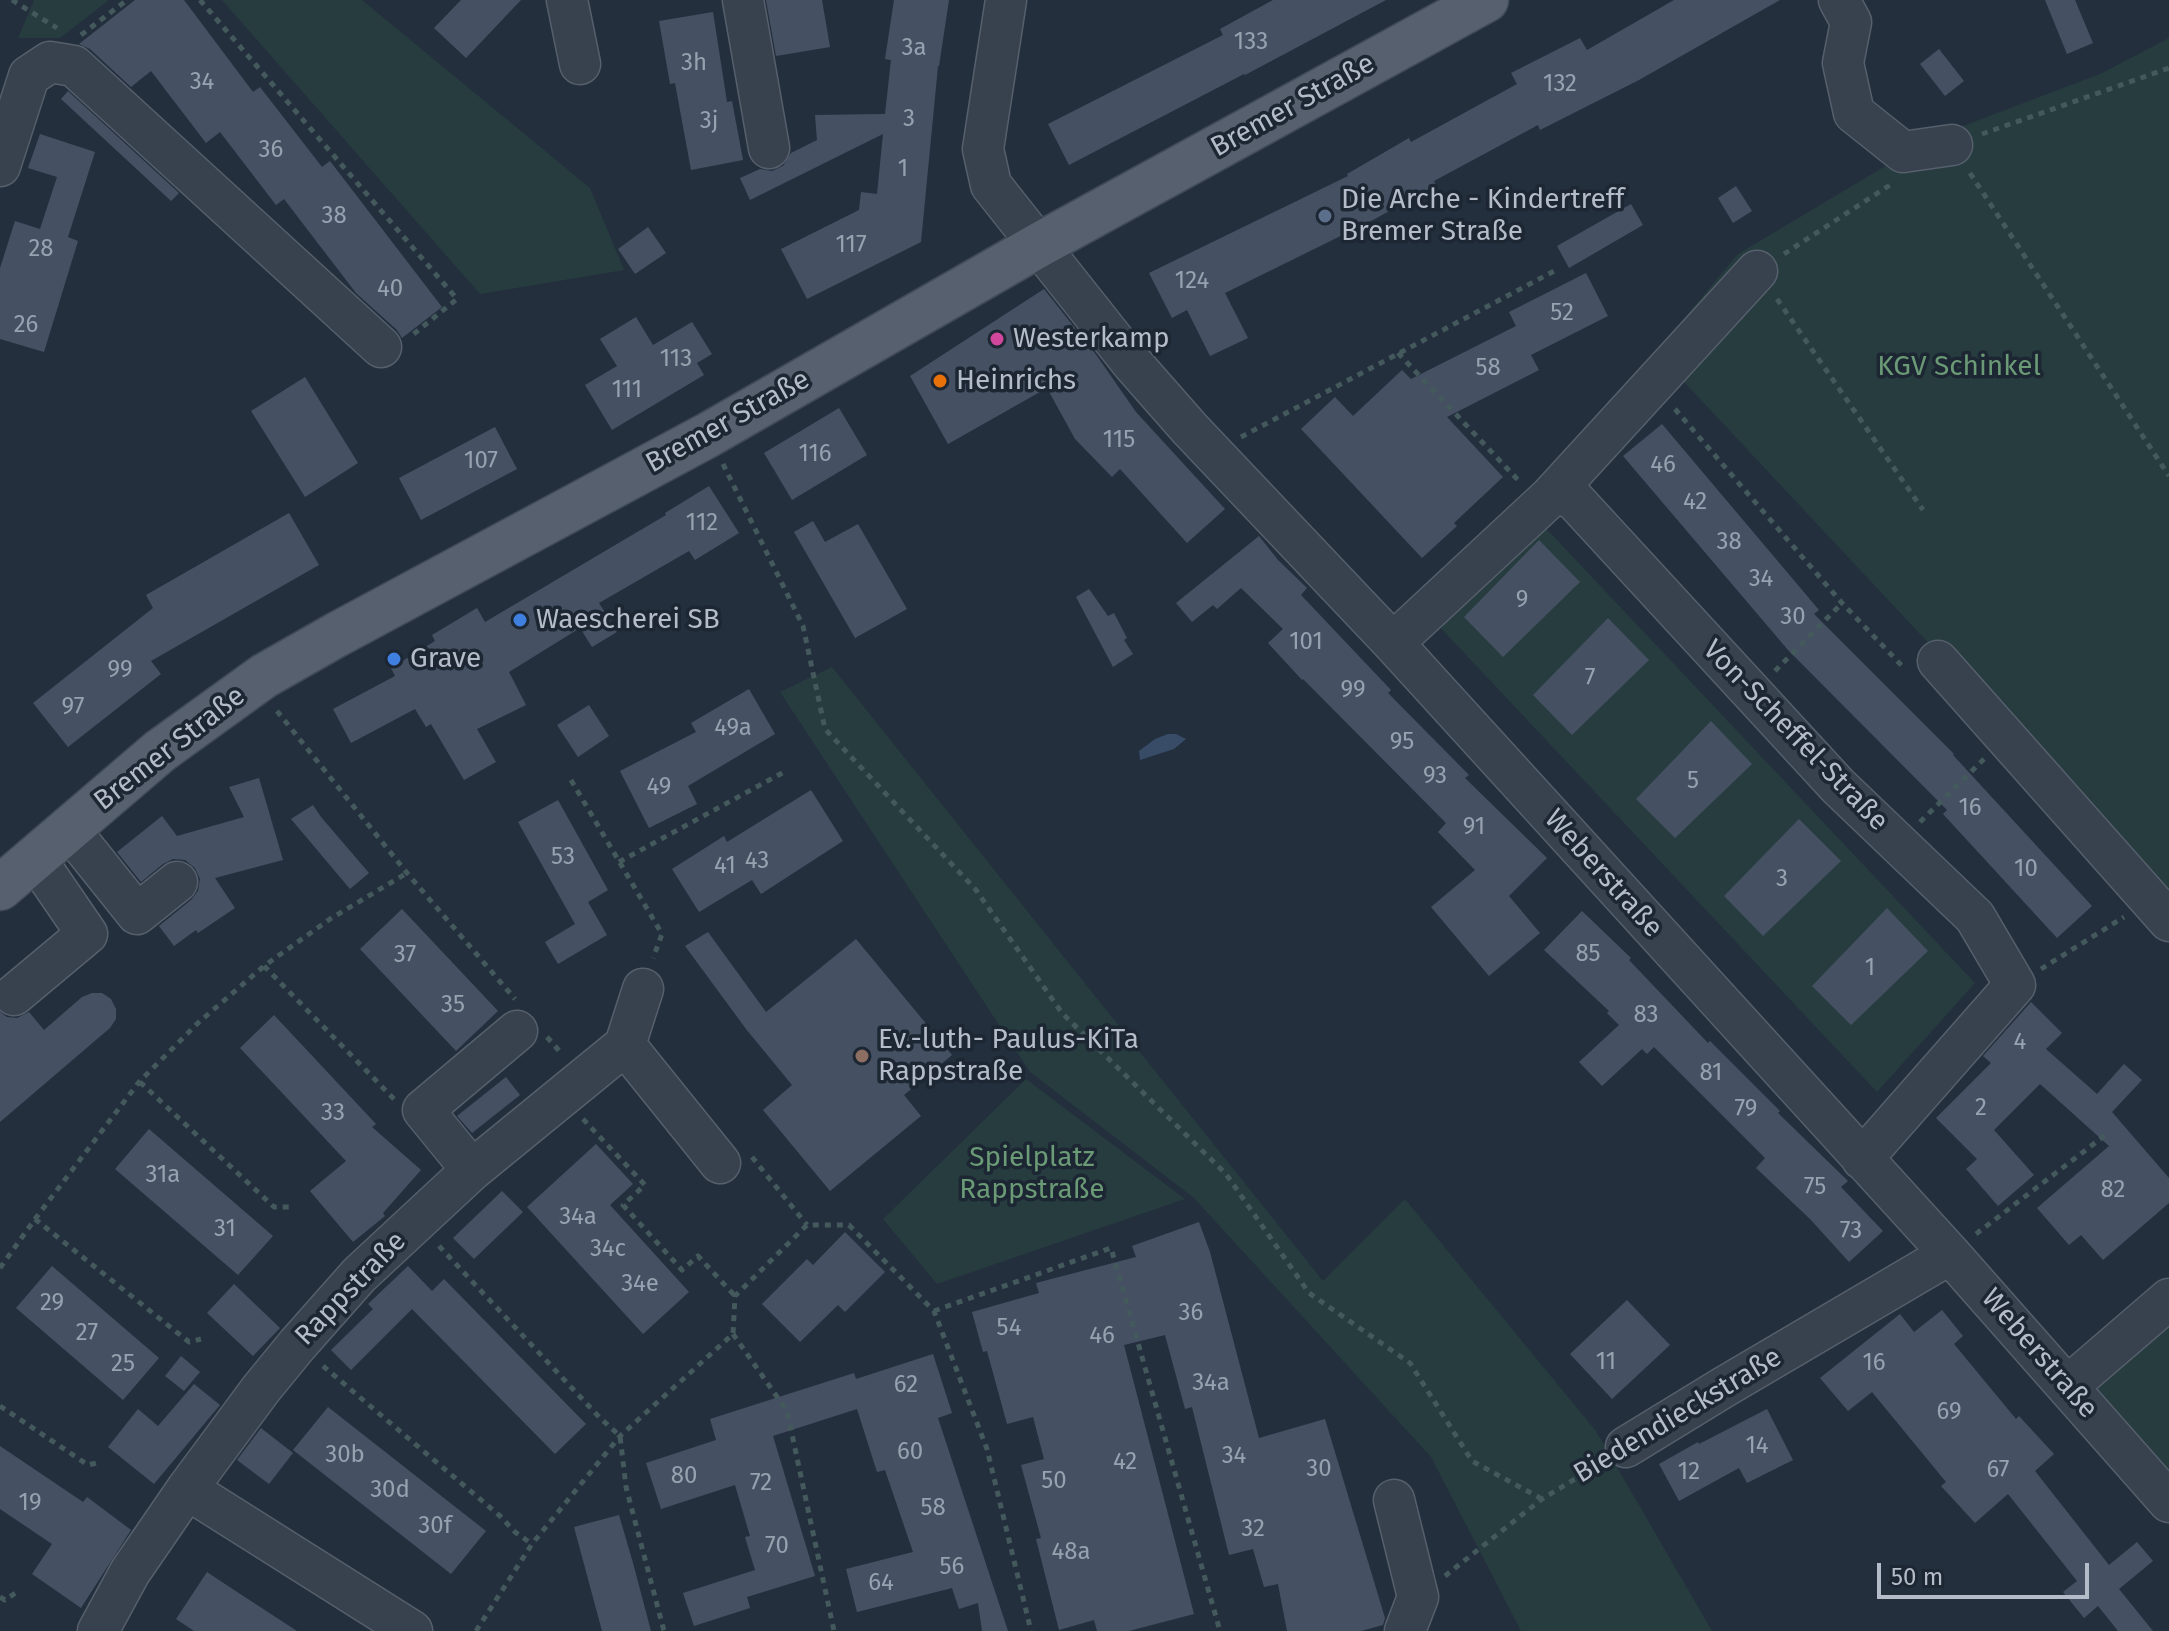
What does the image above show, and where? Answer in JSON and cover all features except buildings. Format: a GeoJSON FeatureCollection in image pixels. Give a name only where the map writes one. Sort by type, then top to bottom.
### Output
{"type":"FeatureCollection","features":[{"type":"Feature","properties":{"kind":"main road","name":"Bremer Straße"},"geometry":{"type":"LineString","coordinates":[[0,888],[160,751],[254,683],[336,635],[708,435],[1039,245],[1486,0]]}},
{"type":"Feature","properties":{"kind":"street"},"geometry":{"type":"LineString","coordinates":[[567,0],[580,64]]}},
{"type":"Feature","properties":{"kind":"street"},"geometry":{"type":"LineString","coordinates":[[743,0],[769,148]]}},
{"type":"Feature","properties":{"kind":"street","name":"Weberstraße"},"geometry":{"type":"LineString","coordinates":[[1006,0],[983,149],[991,185],[1132,363],[1393,643],[1950,1254],[2169,1502]]}},
{"type":"Feature","properties":{"kind":"street"},"geometry":{"type":"LineString","coordinates":[[1839,0],[1851,22],[1843,63],[1854,113],[1903,152],[1952,145]]}},
{"type":"Feature","properties":{"kind":"street"},"geometry":{"type":"LineString","coordinates":[[0,166],[29,76],[63,50],[74,66],[381,347]]}},
{"type":"Feature","properties":{"kind":"street"},"geometry":{"type":"LineString","coordinates":[[1393,643],[1546,501],[1757,271]]}},
{"type":"Feature","properties":{"kind":"street","name":"Von-Scheffel-Straße"},"geometry":{"type":"LineString","coordinates":[[1546,501],[1569,494],[1838,786],[1975,917],[2015,985]]}},
{"type":"Feature","properties":{"kind":"street"},"geometry":{"type":"LineString","coordinates":[[1921,665],[2152,916]]}},
{"type":"Feature","properties":{"kind":"street"},"geometry":{"type":"LineString","coordinates":[[69,829],[137,914],[177,882]]}},
{"type":"Feature","properties":{"kind":"street"},"geometry":{"type":"LineString","coordinates":[[14,995],[87,934],[35,858]]}},
{"type":"Feature","properties":{"kind":"street"},"geometry":{"type":"LineString","coordinates":[[1862,1159],[2015,985]]}},
{"type":"Feature","properties":{"kind":"street"},"geometry":{"type":"LineString","coordinates":[[643,989],[625,1045],[720,1163]]}},
{"type":"Feature","properties":{"kind":"street"},"geometry":{"type":"LineString","coordinates":[[472,1170],[423,1110],[526,1023]]}},
{"type":"Feature","properties":{"kind":"street","name":"Rappstraße"},"geometry":{"type":"LineString","coordinates":[[98,1631],[130,1572],[187,1489],[261,1389],[359,1275],[472,1170],[625,1045]]}},
{"type":"Feature","properties":{"kind":"street","name":"Biedendieckstraße"},"geometry":{"type":"LineString","coordinates":[[1626,1447],[1950,1254]]}},
{"type":"Feature","properties":{"kind":"street"},"geometry":{"type":"LineString","coordinates":[[2068,1386],[2169,1299]]}},
{"type":"Feature","properties":{"kind":"street"},"geometry":{"type":"LineString","coordinates":[[187,1489],[412,1631]]}},
{"type":"Feature","properties":{"kind":"street"},"geometry":{"type":"LineString","coordinates":[[1394,1500],[1411,1614]]}},
{"type":"Feature","properties":{"kind":"path"},"geometry":{"type":"LineString","coordinates":[[12,0],[63,50],[127,0]]}},
{"type":"Feature","properties":{"kind":"path"},"geometry":{"type":"LineString","coordinates":[[200,0],[457,299],[389,352],[381,347]]}},
{"type":"Feature","properties":{"kind":"path"},"geometry":{"type":"LineString","coordinates":[[2169,68],[1952,145],[2169,476]]}},
{"type":"Feature","properties":{"kind":"path"},"geometry":{"type":"LineString","coordinates":[[1903,177],[1757,271],[1923,510]]}},
{"type":"Feature","properties":{"kind":"path"},"geometry":{"type":"LineString","coordinates":[[1212,452],[1558,269]]}},
{"type":"Feature","properties":{"kind":"path"},"geometry":{"type":"LineString","coordinates":[[1398,353],[1546,501]]}},
{"type":"Feature","properties":{"kind":"path"},"geometry":{"type":"LineString","coordinates":[[1653,384],[1842,603],[1921,665]]}},
{"type":"Feature","properties":{"kind":"path"},"geometry":{"type":"LineString","coordinates":[[708,435],[803,626],[825,729],[976,890],[1062,1013],[1226,1174],[1309,1293],[1410,1363],[1472,1461],[1542,1499]]}},
{"type":"Feature","properties":{"kind":"path"},"geometry":{"type":"LineString","coordinates":[[1753,693],[1842,603]]}},
{"type":"Feature","properties":{"kind":"path"},"geometry":{"type":"LineString","coordinates":[[254,683],[526,1023],[645,1185],[623,1205],[682,1270],[698,1256],[735,1296]]}},
{"type":"Feature","properties":{"kind":"path"},"geometry":{"type":"LineString","coordinates":[[1899,844],[1987,755]]}},
{"type":"Feature","properties":{"kind":"path"},"geometry":{"type":"LineString","coordinates":[[619,862],[784,772]]}},
{"type":"Feature","properties":{"kind":"path"},"geometry":{"type":"LineString","coordinates":[[571,780],[662,934],[643,989]]}},
{"type":"Feature","properties":{"kind":"path"},"geometry":{"type":"LineString","coordinates":[[0,1268],[139,1082],[198,1023],[264,966],[330,919],[407,873]]}},
{"type":"Feature","properties":{"kind":"path"},"geometry":{"type":"LineString","coordinates":[[2015,985],[2152,916]]}},
{"type":"Feature","properties":{"kind":"path"},"geometry":{"type":"LineString","coordinates":[[264,966],[401,1106],[423,1110]]}},
{"type":"Feature","properties":{"kind":"path"},"geometry":{"type":"LineString","coordinates":[[139,1082],[274,1207],[294,1207]]}},
{"type":"Feature","properties":{"kind":"path"},"geometry":{"type":"LineString","coordinates":[[1950,1254],[2108,1133]]}},
{"type":"Feature","properties":{"kind":"path"},"geometry":{"type":"LineString","coordinates":[[35,1219],[189,1342],[201,1339]]}},
{"type":"Feature","properties":{"kind":"path"},"geometry":{"type":"LineString","coordinates":[[416,1221],[620,1436],[626,1487],[664,1631]]}},
{"type":"Feature","properties":{"kind":"path"},"geometry":{"type":"LineString","coordinates":[[834,1631],[787,1411],[733,1334],[735,1296],[807,1225],[849,1225],[934,1311],[987,1449],[1031,1631]]}},
{"type":"Feature","properties":{"kind":"path"},"geometry":{"type":"LineString","coordinates":[[934,1311],[1111,1248],[1220,1631]]}},
{"type":"Feature","properties":{"kind":"path"},"geometry":{"type":"LineString","coordinates":[[476,1631],[532,1544],[620,1436],[733,1334]]}},
{"type":"Feature","properties":{"kind":"path"},"geometry":{"type":"LineString","coordinates":[[297,1345],[532,1544]]}},
{"type":"Feature","properties":{"kind":"path"},"geometry":{"type":"LineString","coordinates":[[0,1406],[88,1465],[101,1462]]}},
{"type":"Feature","properties":{"kind":"path","name":"Biedendieckstraße"},"geometry":{"type":"LineString","coordinates":[[1411,1614],[1542,1499],[1626,1447]]}},
{"type":"Feature","properties":{"kind":"path"},"geometry":{"type":"LineString","coordinates":[[0,1597],[5,1600],[17,1592]]}},
{"type":"Feature","properties":{"kind":"green space"},"geometry":{"type":"Polygon","coordinates":[[[34,0],[109,0],[60,38],[18,38],[34,0]]]}},
{"type":"Feature","properties":{"kind":"green space"},"geometry":{"type":"Polygon","coordinates":[[[222,0],[362,0],[590,188],[624,270],[480,294],[222,0]]]}},
{"type":"Feature","properties":{"kind":"green space","name":"KGV Schinkel"},"geometry":{"type":"Polygon","coordinates":[[[2169,38],[2169,900],[1656,352],[1738,254],[1934,137],[2100,74],[2169,38]]]}},
{"type":"Feature","properties":{"kind":"green space"},"geometry":{"type":"Polygon","coordinates":[[[1541,523],[1975,983],[1877,1092],[1437,624],[1541,523]]]}},
{"type":"Feature","properties":{"kind":"green space"},"geometry":{"type":"Polygon","coordinates":[[[832,667],[1323,1281],[1405,1199],[1596,1431],[1712,1631],[1521,1631],[1431,1457],[1194,1198],[1030,1072],[780,692],[832,667]]]}},
{"type":"Feature","properties":{"kind":"green space","name":"Spielplatz Rappstraße"},"geometry":{"type":"Polygon","coordinates":[[[1026,1079],[1185,1199],[937,1284],[883,1219],[1026,1079]]]}},
{"type":"Feature","properties":{"kind":"green space"},"geometry":{"type":"Polygon","coordinates":[[[2169,1313],[2169,1502],[2070,1399],[2169,1313]]]}},
{"type":"Feature","properties":{"kind":"water"},"geometry":{"type":"Polygon","coordinates":[[[1168,734],[1186,739],[1174,749],[1140,760],[1139,751],[1168,734]]]}},
{"type":"Feature","properties":{"kind":"place","name":"Die Arche - Kindertreff Bremer Straße"},"geometry":{"type":"Point","coordinates":[1325,216]}},
{"type":"Feature","properties":{"kind":"place","name":"Westerkamp"},"geometry":{"type":"Point","coordinates":[997,339]}},
{"type":"Feature","properties":{"kind":"place","name":"Heinrichs"},"geometry":{"type":"Point","coordinates":[940,381]}},
{"type":"Feature","properties":{"kind":"place","name":"Waescherei SB"},"geometry":{"type":"Point","coordinates":[520,620]}},
{"type":"Feature","properties":{"kind":"place","name":"Grave"},"geometry":{"type":"Point","coordinates":[394,659]}},
{"type":"Feature","properties":{"kind":"place","name":"Ev.-luth- Paulus-KiTa Rappstraße"},"geometry":{"type":"Point","coordinates":[862,1056]}}]}
